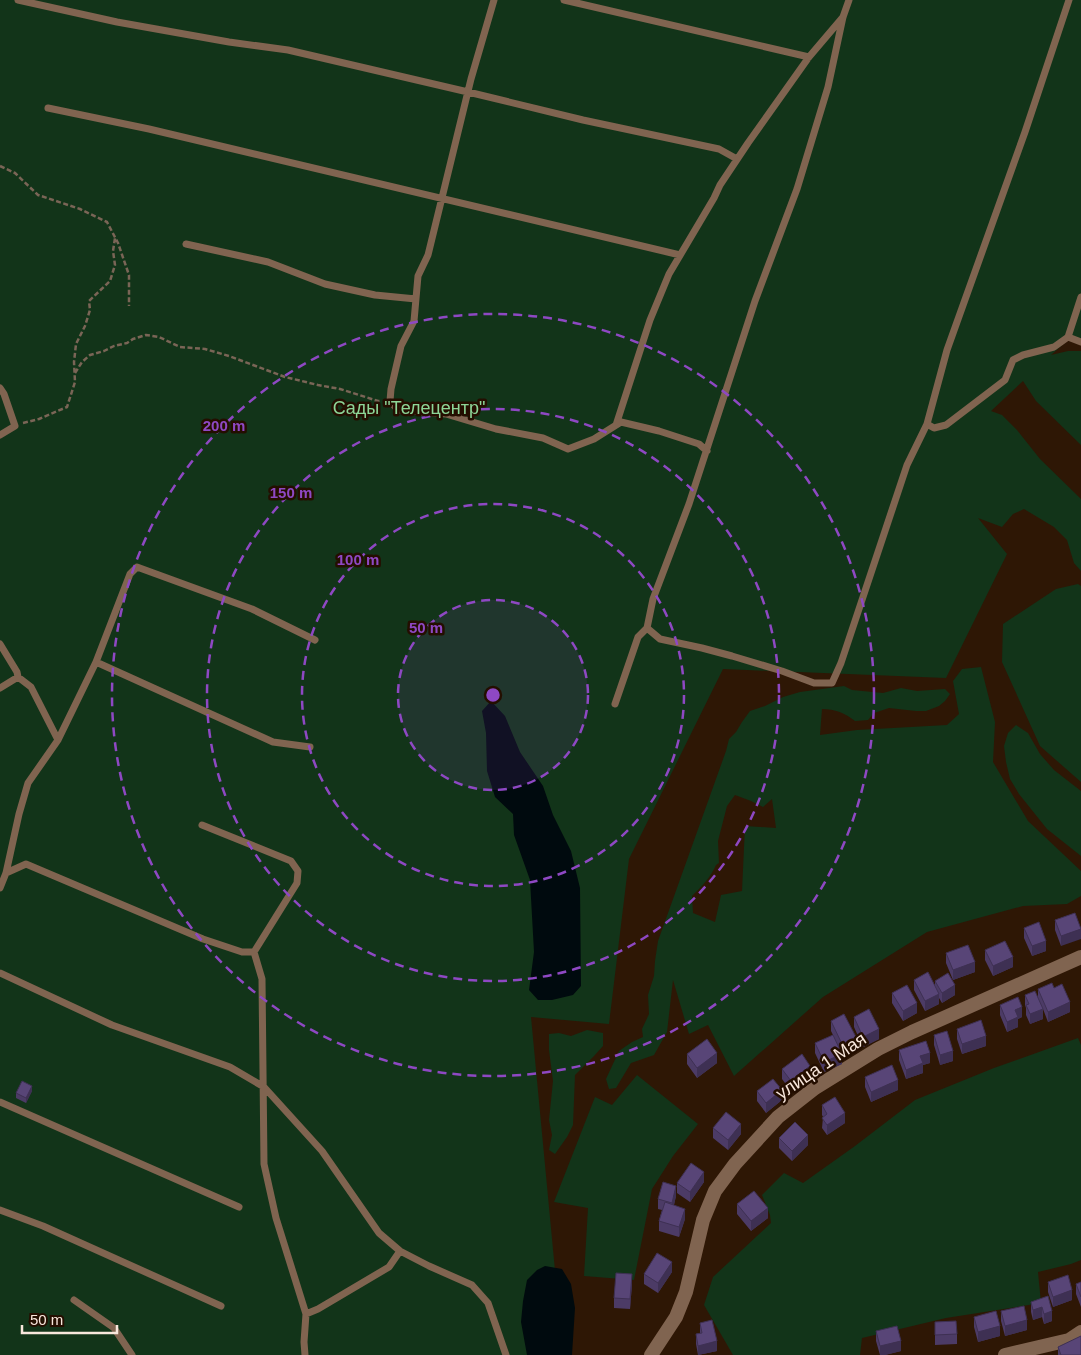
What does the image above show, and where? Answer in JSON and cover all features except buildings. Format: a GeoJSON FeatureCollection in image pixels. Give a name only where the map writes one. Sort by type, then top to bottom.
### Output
{"type":"FeatureCollection","features":[{"type":"Feature","properties":{"kind":"street","name":"улица 1 Мая"},"geometry":{"type":"LineString","coordinates":[[651,1355],[676,1317],[686,1292],[702,1220],[715,1191],[735,1164],[778,1117],[815,1088],[912,1032],[1081,957]]}},
{"type":"Feature","properties":{"kind":"street"},"geometry":{"type":"LineString","coordinates":[[1005,1355],[1069,1340],[1081,1332]]}},
{"type":"Feature","properties":{"kind":"lane"},"geometry":{"type":"LineString","coordinates":[[18,0],[126,24],[288,50],[583,120],[719,149],[737,159]]}},
{"type":"Feature","properties":{"kind":"lane"},"geometry":{"type":"LineString","coordinates":[[494,0],[468,92],[428,255],[418,276],[414,322],[401,346],[390,401],[398,410],[446,414],[496,428],[543,438],[568,449],[594,440],[621,422],[659,431],[699,444],[707,450]]}},
{"type":"Feature","properties":{"kind":"lane"},"geometry":{"type":"LineString","coordinates":[[564,0],[809,57]]}},
{"type":"Feature","properties":{"kind":"lane"},"geometry":{"type":"LineString","coordinates":[[615,704],[638,637],[647,628],[653,599],[689,504],[756,301],[797,188],[828,86],[843,16],[850,0]]}},
{"type":"Feature","properties":{"kind":"lane"},"geometry":{"type":"LineString","coordinates":[[647,628],[660,639],[732,656],[814,683],[832,683],[841,663],[907,465],[927,424],[947,350],[1025,132],[1069,0]]}},
{"type":"Feature","properties":{"kind":"lane"},"geometry":{"type":"LineString","coordinates":[[616,425],[650,320],[669,274],[737,159],[809,57],[843,16]]}},
{"type":"Feature","properties":{"kind":"lane"},"geometry":{"type":"LineString","coordinates":[[48,108],[149,129],[680,255]]}},
{"type":"Feature","properties":{"kind":"lane"},"geometry":{"type":"LineString","coordinates":[[186,244],[268,262],[325,284],[375,295],[416,299]]}},
{"type":"Feature","properties":{"kind":"lane"},"geometry":{"type":"LineString","coordinates":[[927,424],[934,428],[946,425],[1005,380],[1013,360],[1023,355],[1054,348],[1068,338],[1081,297]]}},
{"type":"Feature","properties":{"kind":"lane"},"geometry":{"type":"LineString","coordinates":[[1068,338],[1081,342]]}},
{"type":"Feature","properties":{"kind":"lane"},"geometry":{"type":"LineString","coordinates":[[0,388],[4,394],[15,426],[0,435]]}},
{"type":"Feature","properties":{"kind":"lane"},"geometry":{"type":"LineString","coordinates":[[0,888],[6,873],[28,782],[58,740],[96,662],[130,574],[137,567],[252,608],[315,640]]}},
{"type":"Feature","properties":{"kind":"lane"},"geometry":{"type":"LineString","coordinates":[[0,644],[17,672],[18,677],[32,687],[58,740]]}},
{"type":"Feature","properties":{"kind":"lane"},"geometry":{"type":"LineString","coordinates":[[96,662],[273,742],[310,747]]}},
{"type":"Feature","properties":{"kind":"lane"},"geometry":{"type":"LineString","coordinates":[[0,688],[18,677]]}},
{"type":"Feature","properties":{"kind":"lane"},"geometry":{"type":"LineString","coordinates":[[202,825],[291,861],[298,871],[297,883],[254,952],[262,979],[264,1164],[276,1218],[306,1314],[305,1355]]}},
{"type":"Feature","properties":{"kind":"lane"},"geometry":{"type":"LineString","coordinates":[[6,873],[26,864],[203,939],[242,952],[254,952]]}},
{"type":"Feature","properties":{"kind":"lane"},"geometry":{"type":"LineString","coordinates":[[0,973],[112,1025],[230,1067],[264,1087],[322,1151],[379,1233],[400,1250],[429,1266],[472,1285],[488,1303],[506,1355]]}},
{"type":"Feature","properties":{"kind":"lane"},"geometry":{"type":"LineString","coordinates":[[0,1102],[239,1207]]}},
{"type":"Feature","properties":{"kind":"lane"},"geometry":{"type":"LineString","coordinates":[[0,1210],[42,1226],[221,1306]]}},
{"type":"Feature","properties":{"kind":"lane"},"geometry":{"type":"LineString","coordinates":[[306,1314],[318,1309],[389,1267],[400,1250]]}},
{"type":"Feature","properties":{"kind":"lane"},"geometry":{"type":"LineString","coordinates":[[74,1300],[114,1328],[132,1355]]}},
{"type":"Feature","properties":{"kind":"path"},"geometry":{"type":"LineString","coordinates":[[0,166],[15,173],[38,195],[80,209],[107,222],[129,275],[129,306]]}},
{"type":"Feature","properties":{"kind":"path"},"geometry":{"type":"LineString","coordinates":[[15,426],[39,419],[67,407],[75,382],[74,362],[76,344],[90,310],[89,301],[110,281],[115,265],[113,252],[115,238]]}},
{"type":"Feature","properties":{"kind":"path"},"geometry":{"type":"LineString","coordinates":[[75,373],[90,354],[104,351],[146,335],[160,337],[180,347],[205,348],[285,377],[318,386],[340,389],[378,401],[390,401]]}},
{"type":"Feature","properties":{"kind":"green space","name":"Сады \"Телецентр\""},"geometry":{"type":"Polygon","coordinates":[[[0,0],[1081,0],[1081,345],[1068,340],[1051,355],[1068,351],[1081,351],[1081,445],[1036,401],[1023,381],[991,411],[1002,415],[1017,430],[1040,459],[1081,499],[1081,571],[1074,563],[1067,540],[1054,527],[1024,509],[1013,514],[1002,527],[978,518],[1007,554],[946,678],[723,669],[629,859],[609,1024],[531,1017],[563,1355],[0,1355],[0,0]]]}},
{"type":"Feature","properties":{"kind":"green space"},"geometry":{"type":"Polygon","coordinates":[[[1078,584],[1081,586],[1081,782],[1040,746],[1002,662],[1003,624],[1056,589],[1078,584]]]}},
{"type":"Feature","properties":{"kind":"green space"},"geometry":{"type":"Polygon","coordinates":[[[981,667],[995,722],[993,762],[1028,821],[1081,871],[1081,896],[1067,904],[1023,906],[927,932],[823,997],[734,1076],[708,1025],[689,1034],[673,980],[667,1032],[654,1055],[631,1063],[616,1088],[609,1089],[606,1079],[619,1051],[643,1037],[642,1029],[649,1014],[648,995],[654,976],[658,941],[729,739],[750,711],[800,692],[844,686],[852,690],[883,693],[901,688],[917,691],[945,689],[950,694],[945,701],[939,706],[926,711],[889,708],[874,713],[868,720],[855,721],[840,712],[822,709],[820,735],[857,730],[947,725],[959,714],[953,681],[962,669],[981,667]],[[735,795],[727,806],[718,841],[719,863],[712,874],[692,896],[693,913],[715,922],[721,895],[742,891],[745,826],[776,828],[772,799],[763,807],[735,795]]]}},
{"type":"Feature","properties":{"kind":"green space"},"geometry":{"type":"Polygon","coordinates":[[[1016,725],[1028,733],[1040,754],[1054,770],[1081,791],[1081,856],[1047,829],[1019,794],[1010,779],[1004,746],[1008,733],[1016,725]]]}},
{"type":"Feature","properties":{"kind":"green space"},"geometry":{"type":"Polygon","coordinates":[[[587,1030],[603,1033],[603,1046],[575,1075],[573,1125],[555,1154],[549,1150],[552,1135],[549,1120],[553,1081],[549,1034],[559,1033],[571,1036],[587,1030]]]}},
{"type":"Feature","properties":{"kind":"green space"},"geometry":{"type":"Polygon","coordinates":[[[1078,1038],[1081,1045],[1081,1260],[1038,1272],[1041,1303],[946,1318],[862,1338],[860,1355],[733,1355],[704,1305],[713,1277],[771,1223],[762,1195],[784,1173],[803,1183],[915,1100],[994,1068],[1078,1038]]]}},
{"type":"Feature","properties":{"kind":"green space"},"geometry":{"type":"Polygon","coordinates":[[[637,1075],[698,1124],[673,1156],[652,1189],[634,1280],[584,1276],[588,1208],[554,1202],[595,1097],[612,1105],[637,1075]]]}},
{"type":"Feature","properties":{"kind":"shaded area"},"geometry":{"type":"Polygon","coordinates":[[[491,701],[505,716],[520,752],[543,786],[553,815],[571,851],[580,888],[581,986],[573,995],[552,1000],[538,1000],[529,990],[534,952],[530,880],[514,835],[513,814],[495,797],[487,771],[486,733],[482,711],[491,701]]]}},
{"type":"Feature","properties":{"kind":"shaded area"},"geometry":{"type":"Polygon","coordinates":[[[545,1266],[562,1269],[571,1284],[575,1308],[572,1355],[527,1355],[521,1322],[527,1280],[537,1270],[545,1266]]]}}]}
